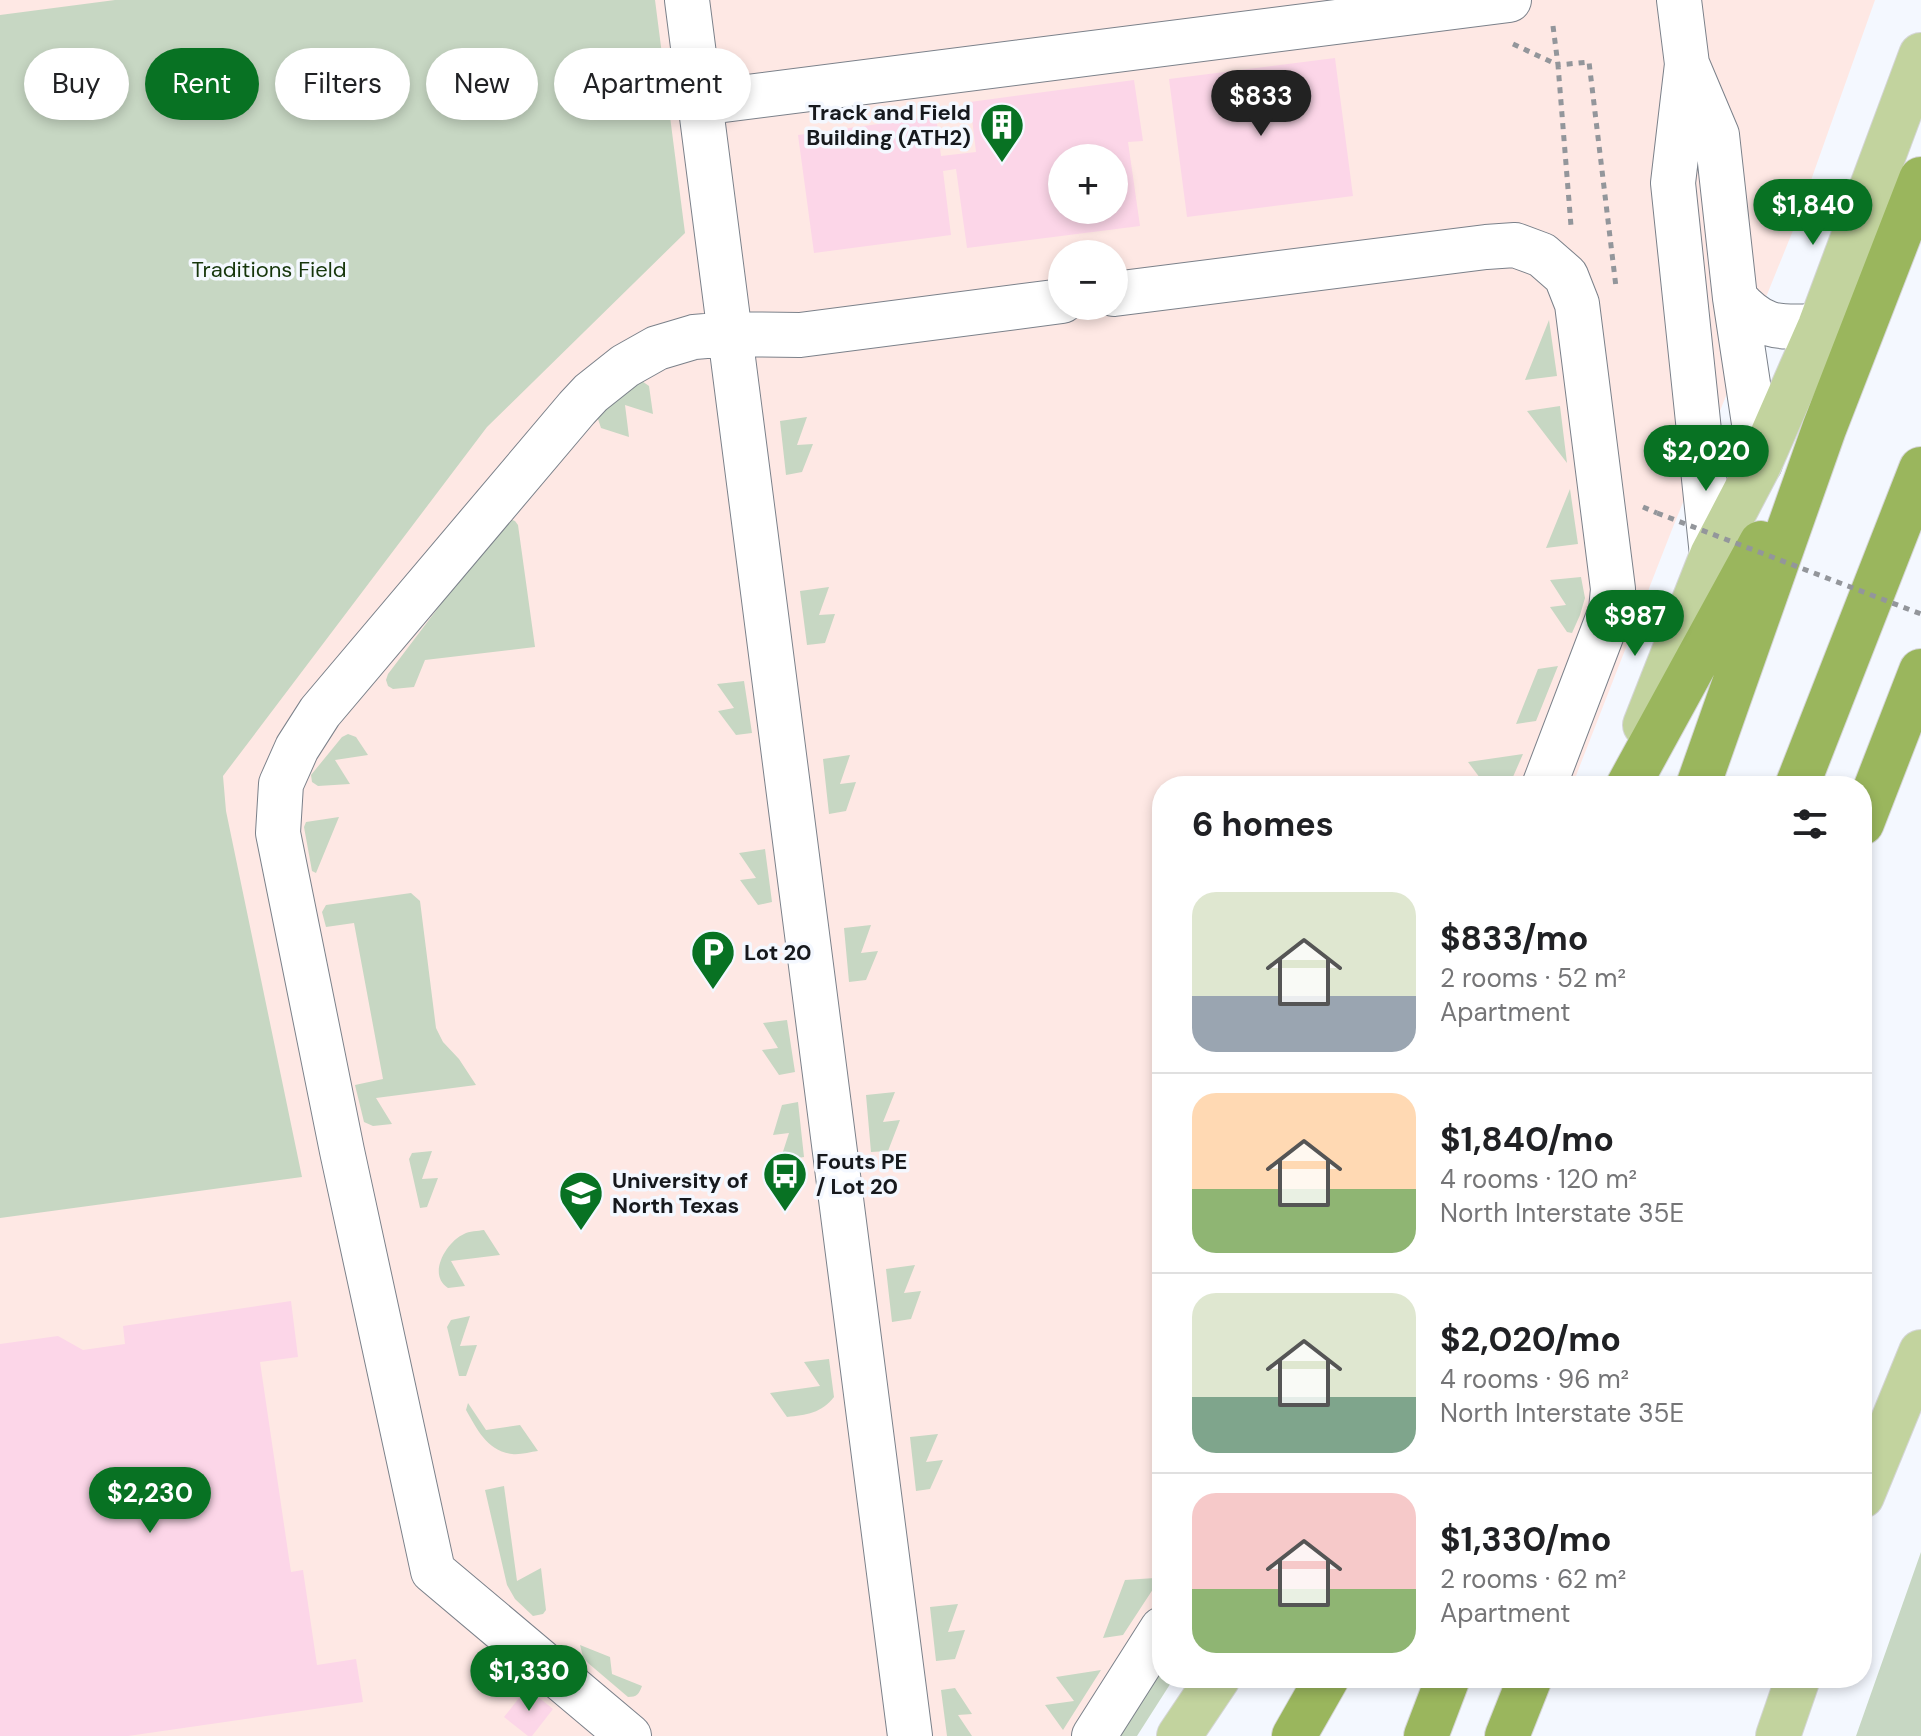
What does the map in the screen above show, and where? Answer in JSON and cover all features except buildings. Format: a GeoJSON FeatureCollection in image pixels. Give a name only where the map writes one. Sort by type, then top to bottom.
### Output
{"type":"FeatureCollection","features":[{"type":"Feature","properties":{"kind":"highway"},"geometry":{"type":"LineString","coordinates":[[1702,776],[1824,429],[1921,179]]}},
{"type":"Feature","properties":{"kind":"highway"},"geometry":{"type":"LineString","coordinates":[[1633,776],[1824,429]]}},
{"type":"Feature","properties":{"kind":"highway"},"geometry":{"type":"LineString","coordinates":[[1801,776],[1921,469]]}},
{"type":"Feature","properties":{"kind":"highway"},"geometry":{"type":"LineString","coordinates":[[1872,797],[1921,671]]}},
{"type":"Feature","properties":{"kind":"highway"},"geometry":{"type":"LineString","coordinates":[[1294,1736],[1321,1688]]}},
{"type":"Feature","properties":{"kind":"highway"},"geometry":{"type":"LineString","coordinates":[[1426,1736],[1444,1688]]}},
{"type":"Feature","properties":{"kind":"highway"},"geometry":{"type":"LineString","coordinates":[[1507,1736],[1526,1688]]}},
{"type":"Feature","properties":{"kind":"highway"},"geometry":{"type":"LineString","coordinates":[[1520,1736],[1536,1688]]}},
{"type":"Feature","properties":{"kind":"main road"},"geometry":{"type":"LineString","coordinates":[[1625,776],[1712,555],[1760,463],[1820,326],[1921,55]]}},
{"type":"Feature","properties":{"kind":"main road"},"geometry":{"type":"LineString","coordinates":[[1872,1472],[1921,1352]]}},
{"type":"Feature","properties":{"kind":"main road"},"geometry":{"type":"LineString","coordinates":[[1179,1736],[1211,1688]]}},
{"type":"Feature","properties":{"kind":"main road"},"geometry":{"type":"LineString","coordinates":[[1778,1736],[1795,1688]]}},
{"type":"Feature","properties":{"kind":"lane"},"geometry":{"type":"LineString","coordinates":[[687,0],[693,48]]}},
{"type":"Feature","properties":{"kind":"lane"},"geometry":{"type":"LineString","coordinates":[[751,97],[1509,0]]}},
{"type":"Feature","properties":{"kind":"lane"},"geometry":{"type":"LineString","coordinates":[[1679,0],[1687,64],[1673,183],[1712,555]]}},
{"type":"Feature","properties":{"kind":"lane"},"geometry":{"type":"LineString","coordinates":[[1687,64],[1717,135],[1735,298],[1760,463]]}},
{"type":"Feature","properties":{"kind":"lane"},"geometry":{"type":"LineString","coordinates":[[702,120],[910,1736]]}},
{"type":"Feature","properties":{"kind":"lane"},"geometry":{"type":"LineString","coordinates":[[1128,292],[1515,245],[1542,255],[1566,276],[1577,304],[1613,589],[1611,610],[1548,776]]}},
{"type":"Feature","properties":{"kind":"lane"},"geometry":{"type":"LineString","coordinates":[[1735,298],[1748,313],[1774,327],[1820,326]]}},
{"type":"Feature","properties":{"kind":"lane"},"geometry":{"type":"LineString","coordinates":[[629,1736],[433,1571],[342,1151],[278,833],[281,784],[297,748],[320,712],[591,393],[625,366],[657,348],[694,337],[800,335],[1048,303]]}},
{"type":"Feature","properties":{"kind":"lane"},"geometry":{"type":"LineString","coordinates":[[1094,1736],[1152,1645]]}},
{"type":"Feature","properties":{"kind":"path"},"geometry":{"type":"LineString","coordinates":[[1553,26],[1572,231]]}},
{"type":"Feature","properties":{"kind":"path"},"geometry":{"type":"LineString","coordinates":[[1513,44],[1558,65],[1589,62],[1618,300]]}},
{"type":"Feature","properties":{"kind":"path"},"geometry":{"type":"LineString","coordinates":[[1643,507],[1921,614]]}},
{"type":"Feature","properties":{"kind":"shaded area","name":"University of North Texas"},"geometry":{"type":"Polygon","coordinates":[[[0,0],[1875,0],[1794,228],[1576,776],[1152,776],[1152,1688],[1157,1688],[1133,1736],[0,1736],[0,0]]]}},
{"type":"Feature","properties":{"kind":"green space","name":"Traditions Field"},"geometry":{"type":"Polygon","coordinates":[[[115,0],[655,0],[661,48],[554,48],[554,120],[670,120],[685,233],[487,427],[223,776],[226,811],[302,1177],[0,1218],[0,15],[115,0]]]}},
{"type":"Feature","properties":{"kind":"green space"},"geometry":{"type":"Polygon","coordinates":[[[1549,320],[1557,376],[1525,380],[1549,320]]]}},
{"type":"Feature","properties":{"kind":"green space"},"geometry":{"type":"Polygon","coordinates":[[[639,379],[649,386],[653,414],[625,405],[629,437],[601,428],[597,416],[639,379]]]}},
{"type":"Feature","properties":{"kind":"green space"},"geometry":{"type":"Polygon","coordinates":[[[1560,406],[1567,463],[1527,411],[1560,406]]]}},
{"type":"Feature","properties":{"kind":"green space"},"geometry":{"type":"Polygon","coordinates":[[[807,417],[797,445],[813,444],[802,472],[786,475],[780,421],[807,417]]]}},
{"type":"Feature","properties":{"kind":"green space"},"geometry":{"type":"Polygon","coordinates":[[[1570,489],[1578,544],[1546,548],[1570,489]]]}},
{"type":"Feature","properties":{"kind":"green space"},"geometry":{"type":"Polygon","coordinates":[[[510,519],[518,525],[535,647],[425,660],[414,687],[393,689],[388,686],[388,674],[503,522],[510,519]]]}},
{"type":"Feature","properties":{"kind":"green space"},"geometry":{"type":"Polygon","coordinates":[[[1581,577],[1585,598],[1572,633],[1567,632],[1550,607],[1566,605],[1550,580],[1581,577]]]}},
{"type":"Feature","properties":{"kind":"green space"},"geometry":{"type":"Polygon","coordinates":[[[829,587],[819,615],[835,614],[825,643],[807,645],[800,591],[829,587]]]}},
{"type":"Feature","properties":{"kind":"green space"},"geometry":{"type":"Polygon","coordinates":[[[1558,666],[1536,721],[1516,724],[1538,669],[1558,666]]]}},
{"type":"Feature","properties":{"kind":"green space"},"geometry":{"type":"Polygon","coordinates":[[[744,681],[752,733],[736,735],[718,711],[734,708],[717,684],[744,681]]]}},
{"type":"Feature","properties":{"kind":"green space"},"geometry":{"type":"Polygon","coordinates":[[[348,734],[356,737],[368,755],[335,760],[350,784],[318,786],[312,782],[311,775],[342,737],[348,734]]]}},
{"type":"Feature","properties":{"kind":"green space"},"geometry":{"type":"Polygon","coordinates":[[[1523,754],[1513,776],[1478,776],[1468,762],[1523,754]]]}},
{"type":"Feature","properties":{"kind":"green space"},"geometry":{"type":"Polygon","coordinates":[[[850,755],[840,784],[856,782],[846,811],[829,814],[823,759],[850,755]]]}},
{"type":"Feature","properties":{"kind":"green space"},"geometry":{"type":"Polygon","coordinates":[[[339,817],[316,873],[312,871],[304,827],[306,822],[339,817]]]}},
{"type":"Feature","properties":{"kind":"green space"},"geometry":{"type":"Polygon","coordinates":[[[765,849],[772,902],[758,905],[740,880],[756,878],[739,853],[765,849]]]}},
{"type":"Feature","properties":{"kind":"green space"},"geometry":{"type":"Polygon","coordinates":[[[411,893],[420,901],[436,1028],[476,1085],[376,1098],[392,1124],[373,1126],[364,1122],[355,1085],[383,1079],[354,923],[326,927],[322,912],[326,905],[411,893]]]}},
{"type":"Feature","properties":{"kind":"green space"},"geometry":{"type":"Polygon","coordinates":[[[871,925],[861,953],[878,951],[866,980],[849,982],[844,928],[871,925]]]}},
{"type":"Feature","properties":{"kind":"green space"},"geometry":{"type":"Polygon","coordinates":[[[787,1020],[795,1072],[779,1075],[762,1050],[778,1048],[763,1023],[787,1020]]]}},
{"type":"Feature","properties":{"kind":"green space"},"geometry":{"type":"Polygon","coordinates":[[[895,1092],[883,1122],[900,1120],[888,1151],[871,1152],[866,1095],[895,1092]]]}},
{"type":"Feature","properties":{"kind":"green space"},"geometry":{"type":"Polygon","coordinates":[[[798,1102],[804,1157],[780,1161],[789,1133],[773,1135],[782,1105],[798,1102]]]}},
{"type":"Feature","properties":{"kind":"green space"},"geometry":{"type":"Polygon","coordinates":[[[432,1151],[422,1179],[438,1178],[427,1207],[420,1208],[409,1159],[412,1153],[432,1151]]]}},
{"type":"Feature","properties":{"kind":"green space"},"geometry":{"type":"Polygon","coordinates":[[[484,1230],[500,1255],[451,1261],[465,1286],[448,1288],[439,1275],[445,1251],[464,1234],[484,1230]]]}},
{"type":"Feature","properties":{"kind":"green space"},"geometry":{"type":"Polygon","coordinates":[[[915,1265],[904,1293],[921,1291],[911,1319],[892,1322],[886,1269],[915,1265]]]}},
{"type":"Feature","properties":{"kind":"green space"},"geometry":{"type":"Polygon","coordinates":[[[470,1316],[460,1346],[477,1345],[466,1376],[459,1376],[447,1327],[451,1320],[470,1316]]]}},
{"type":"Feature","properties":{"kind":"green space"},"geometry":{"type":"Polygon","coordinates":[[[829,1359],[834,1397],[819,1410],[787,1417],[770,1393],[820,1386],[804,1362],[829,1359]]]}},
{"type":"Feature","properties":{"kind":"green space"},"geometry":{"type":"Polygon","coordinates":[[[468,1403],[486,1430],[520,1425],[538,1451],[515,1454],[496,1449],[474,1424],[466,1410],[468,1403]]]}},
{"type":"Feature","properties":{"kind":"green space"},"geometry":{"type":"Polygon","coordinates":[[[938,1434],[926,1462],[943,1460],[930,1489],[916,1491],[910,1437],[938,1434]]]}},
{"type":"Feature","properties":{"kind":"green space"},"geometry":{"type":"Polygon","coordinates":[[[504,1486],[517,1581],[541,1568],[546,1610],[543,1614],[533,1616],[515,1599],[507,1585],[485,1490],[504,1486]]]}},
{"type":"Feature","properties":{"kind":"green space"},"geometry":{"type":"Polygon","coordinates":[[[1921,1552],[1921,1736],[1856,1736],[1921,1552]]]}},
{"type":"Feature","properties":{"kind":"green space"},"geometry":{"type":"Polygon","coordinates":[[[1152,1578],[1152,1591],[1123,1635],[1103,1638],[1125,1580],[1152,1578]]]}},
{"type":"Feature","properties":{"kind":"green space"},"geometry":{"type":"Polygon","coordinates":[[[958,1604],[948,1632],[965,1630],[955,1659],[936,1661],[930,1607],[958,1604]]]}},
{"type":"Feature","properties":{"kind":"green space"},"geometry":{"type":"Polygon","coordinates":[[[580,1645],[610,1657],[612,1674],[642,1686],[639,1693],[628,1697],[588,1663],[580,1645]]]}},
{"type":"Feature","properties":{"kind":"green space"},"geometry":{"type":"Polygon","coordinates":[[[1101,1670],[1063,1730],[1045,1705],[1074,1701],[1056,1677],[1101,1670]]]}},
{"type":"Feature","properties":{"kind":"green space"},"geometry":{"type":"Polygon","coordinates":[[[1152,1683],[1152,1688],[1168,1688],[1137,1736],[1116,1736],[1152,1683]]]}},
{"type":"Feature","properties":{"kind":"green space"},"geometry":{"type":"Polygon","coordinates":[[[955,1688],[972,1714],[958,1715],[972,1736],[947,1736],[941,1690],[955,1688]]]}},
{"type":"Feature","properties":{"kind":"place","name":"Track and Field Building (ATH2)"},"geometry":{"type":"Point","coordinates":[1002,164]}},
{"type":"Feature","properties":{"kind":"place","name":"Lot 20"},"geometry":{"type":"Point","coordinates":[713,991]}},
{"type":"Feature","properties":{"kind":"place","name":"Fouts PE / Lot 20"},"geometry":{"type":"Point","coordinates":[785,1213]}},
{"type":"Feature","properties":{"kind":"place","name":"University of North Texas"},"geometry":{"type":"Point","coordinates":[581,1232]}}]}
